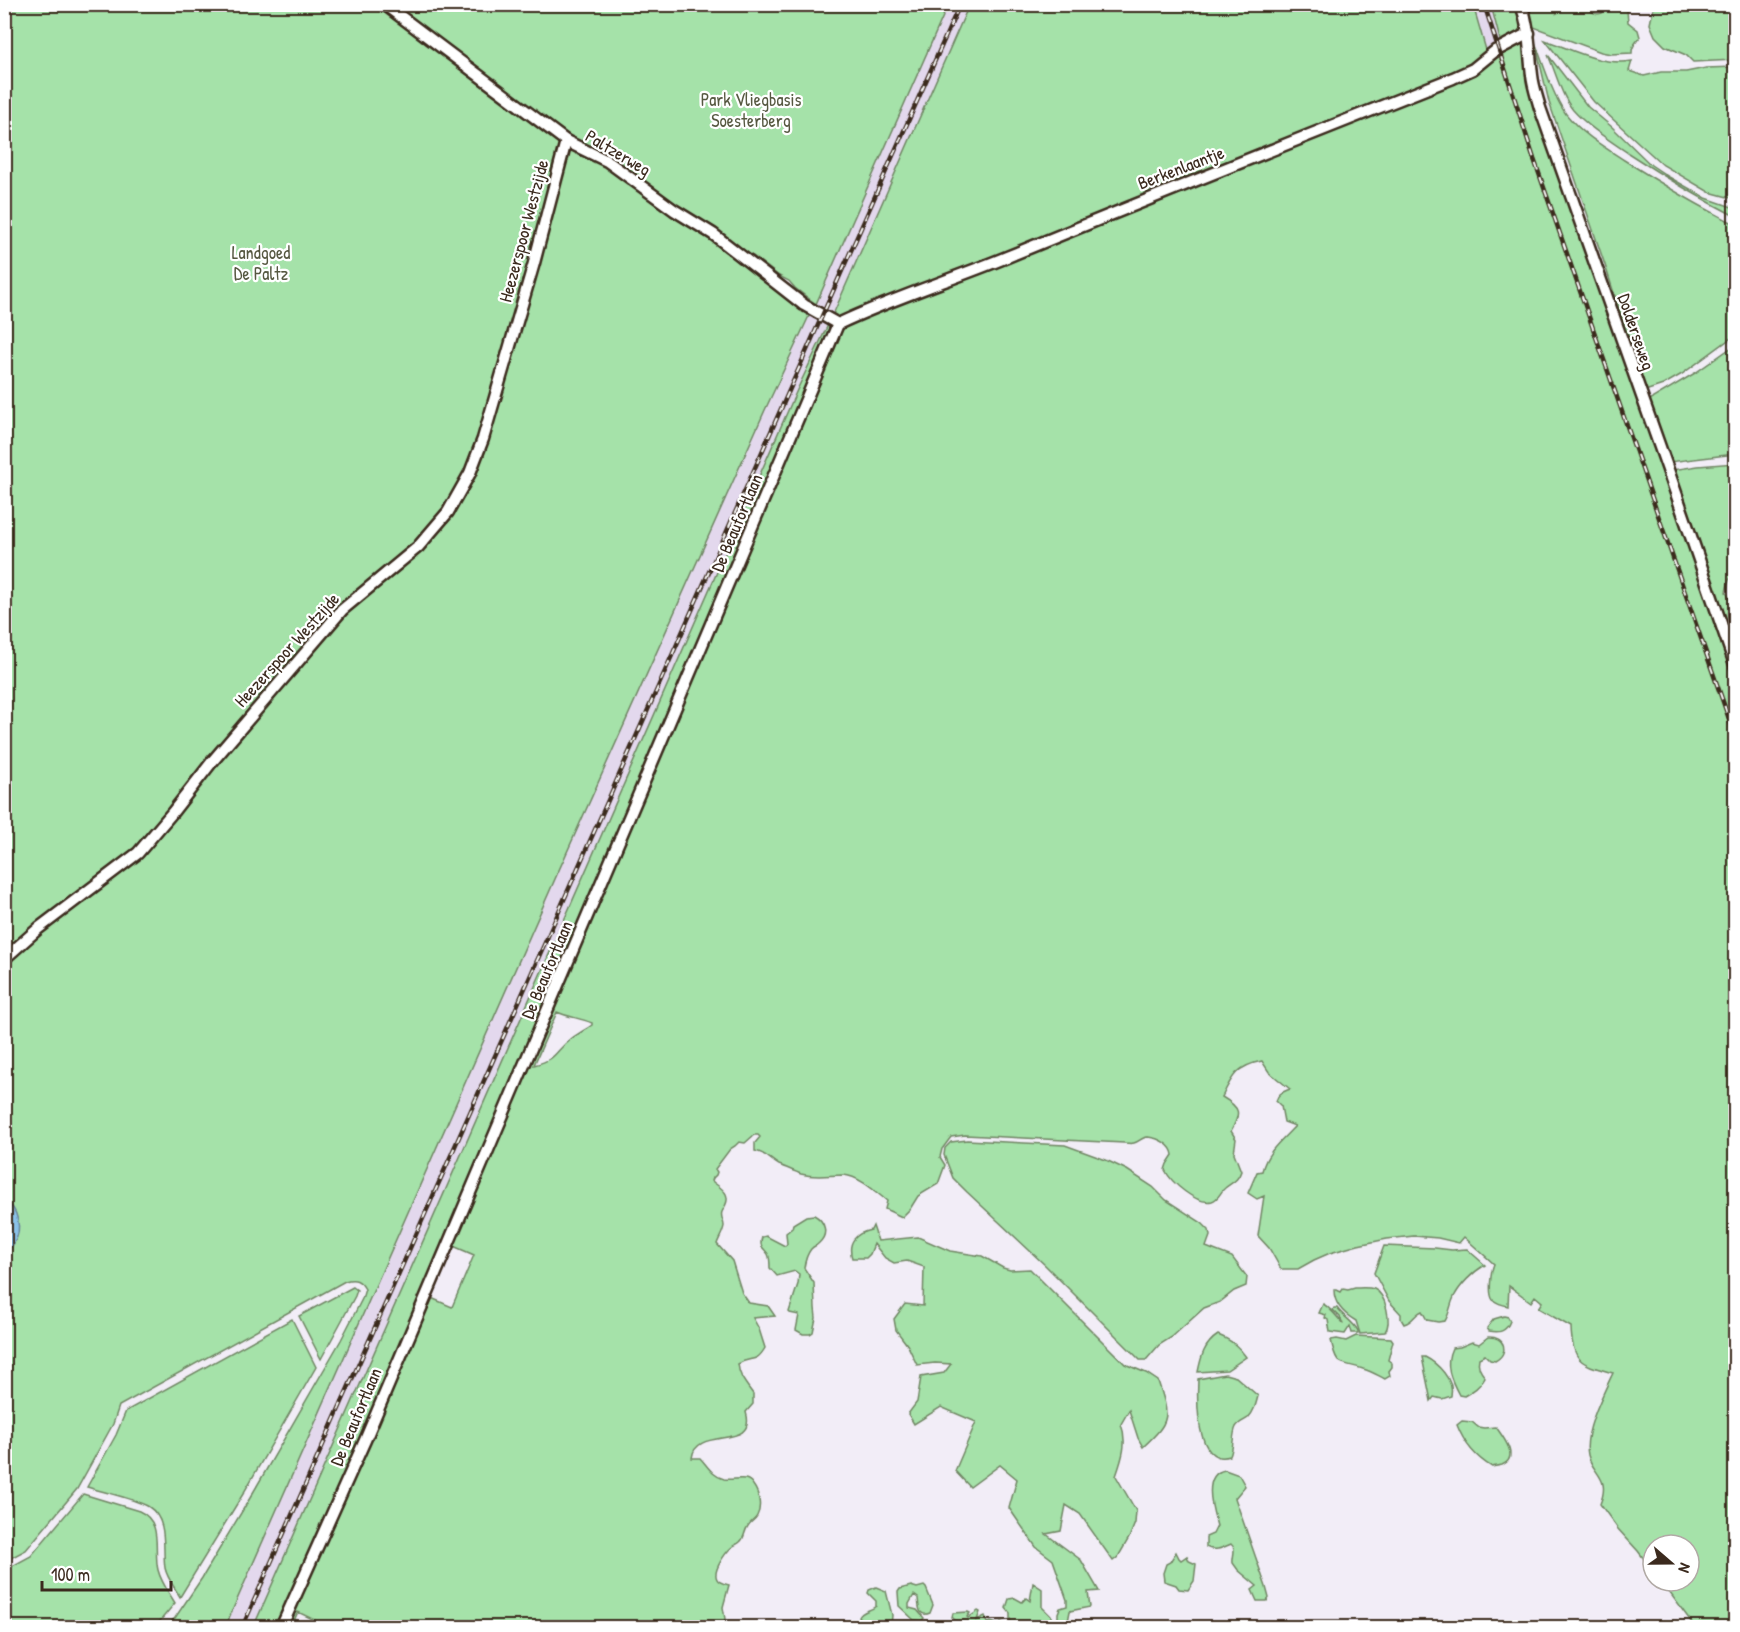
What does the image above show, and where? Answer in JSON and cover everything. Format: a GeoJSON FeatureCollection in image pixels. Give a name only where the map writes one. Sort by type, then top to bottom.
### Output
{"type":"FeatureCollection","features":[{"type":"Feature","properties":{"kind":"street","name":"Paltzerweg"},"geometry":{"type":"LineString","coordinates":[[384,4],[566,141],[607,161],[674,210],[713,234],[804,305],[838,324]]}},
{"type":"Feature","properties":{"kind":"street","name":"Dolderseweg"},"geometry":{"type":"LineString","coordinates":[[1521,4],[1529,33],[1532,78],[1540,108],[1736,667]]}},
{"type":"Feature","properties":{"kind":"street","name":"Berkenlaantje"},"geometry":{"type":"LineString","coordinates":[[838,324],[858,314],[979,268],[1453,78],[1473,69],[1495,51],[1529,33]]}},
{"type":"Feature","properties":{"kind":"street","name":"Heezerspoor Westzijde"},"geometry":{"type":"LineString","coordinates":[[4,959],[39,928],[138,853],[211,763],[342,610],[418,547],[448,512],[470,473],[483,439],[534,263],[566,141]]}},
{"type":"Feature","properties":{"kind":"street","name":"De Beaufortlaan"},"geometry":{"type":"LineString","coordinates":[[281,1628],[375,1417],[838,324]]}},
{"type":"Feature","properties":{"kind":"shaded area"},"geometry":{"type":"Polygon","coordinates":[[[948,5],[969,5],[835,310],[797,390],[253,1627],[225,1628],[559,870],[787,359],[816,304],[948,5]]]}},
{"type":"Feature","properties":{"kind":"shaded area"},"geometry":{"type":"Polygon","coordinates":[[[1473,5],[1491,5],[1501,44],[1486,50],[1473,5]]]}},
{"type":"Feature","properties":{"kind":"green space"},"geometry":{"type":"Polygon","coordinates":[[[5,5],[948,5],[816,304],[789,281],[753,256],[741,259],[757,276],[809,316],[559,870],[225,1627],[166,1627],[175,1618],[202,1578],[341,1340],[365,1289],[357,1280],[345,1281],[119,1406],[113,1424],[77,1489],[26,1550],[5,1561],[5,5]]]}},
{"type":"Feature","properties":{"kind":"green space"},"geometry":{"type":"Polygon","coordinates":[[[969,5],[1473,5],[1486,50],[1501,44],[1491,5],[1518,5],[1524,20],[1522,32],[1526,44],[1529,78],[1735,680],[1735,1627],[1695,1627],[1670,1593],[1701,1593],[1701,1533],[1641,1533],[1641,1555],[1600,1504],[1603,1495],[1602,1482],[1590,1462],[1587,1446],[1591,1425],[1613,1373],[1586,1364],[1581,1360],[1574,1348],[1571,1327],[1538,1308],[1542,1302],[1535,1296],[1531,1302],[1509,1286],[1508,1306],[1493,1300],[1490,1288],[1494,1264],[1464,1237],[1459,1243],[1414,1236],[1387,1239],[1330,1253],[1298,1269],[1281,1269],[1269,1248],[1258,1236],[1264,1196],[1257,1199],[1248,1193],[1257,1172],[1262,1171],[1271,1152],[1295,1126],[1284,1122],[1281,1106],[1276,1101],[1279,1094],[1290,1089],[1269,1072],[1262,1061],[1236,1073],[1222,1097],[1233,1104],[1237,1111],[1238,1115],[1231,1131],[1236,1139],[1234,1153],[1241,1171],[1236,1179],[1212,1201],[1199,1200],[1178,1186],[1165,1170],[1173,1155],[1172,1151],[1160,1140],[1148,1137],[1131,1143],[965,1135],[951,1137],[942,1149],[940,1157],[945,1165],[938,1184],[918,1196],[902,1217],[885,1209],[887,1201],[855,1178],[843,1175],[806,1175],[779,1165],[755,1151],[755,1143],[760,1137],[758,1135],[754,1135],[745,1143],[739,1142],[730,1149],[715,1169],[717,1172],[712,1181],[725,1192],[727,1199],[722,1214],[723,1229],[717,1244],[732,1261],[742,1293],[749,1303],[768,1306],[775,1316],[753,1318],[765,1348],[756,1358],[738,1364],[741,1377],[753,1394],[753,1404],[746,1412],[747,1424],[743,1431],[703,1443],[696,1448],[692,1458],[700,1458],[720,1478],[747,1480],[755,1488],[759,1500],[757,1516],[750,1523],[742,1540],[723,1557],[716,1571],[718,1580],[729,1585],[723,1607],[725,1619],[723,1627],[331,1628],[298,1612],[291,1627],[253,1628],[797,390],[835,310],[969,5]],[[557,1012],[534,1065],[548,1060],[566,1043],[592,1025],[588,1021],[557,1012]],[[451,1245],[429,1297],[452,1307],[474,1255],[451,1245]]]}},
{"type":"Feature","properties":{"kind":"green space"},"geometry":{"type":"Polygon","coordinates":[[[1523,5],[1561,5],[1557,13],[1571,5],[1583,5],[1599,14],[1603,10],[1594,5],[1628,5],[1628,22],[1638,30],[1640,37],[1632,53],[1601,52],[1531,26],[1523,5]]]}},
{"type":"Feature","properties":{"kind":"green space"},"geometry":{"type":"Polygon","coordinates":[[[1654,5],[1735,5],[1735,60],[1693,62],[1686,55],[1665,46],[1655,36],[1650,24],[1654,5]]]}},
{"type":"Feature","properties":{"kind":"green space"},"geometry":{"type":"Polygon","coordinates":[[[1545,40],[1599,59],[1632,61],[1629,71],[1644,76],[1661,72],[1735,67],[1735,199],[1709,192],[1663,165],[1594,102],[1545,40]]]}},
{"type":"Feature","properties":{"kind":"green space"},"geometry":{"type":"Polygon","coordinates":[[[1535,42],[1557,98],[1566,114],[1579,127],[1601,145],[1651,177],[1735,224],[1735,335],[1682,374],[1663,385],[1645,391],[1549,102],[1535,42]]]}},
{"type":"Feature","properties":{"kind":"green space"},"geometry":{"type":"Polygon","coordinates":[[[1548,55],[1588,107],[1651,165],[1706,198],[1735,208],[1735,216],[1654,170],[1585,122],[1565,98],[1548,55]]]}},
{"type":"Feature","properties":{"kind":"green space"},"geometry":{"type":"Polygon","coordinates":[[[1735,345],[1735,454],[1669,462],[1648,401],[1695,373],[1735,345]]]}},
{"type":"Feature","properties":{"kind":"green space"},"geometry":{"type":"Polygon","coordinates":[[[1735,463],[1735,572],[1729,580],[1726,592],[1735,609],[1736,627],[1728,631],[1672,470],[1735,463]]]}},
{"type":"Feature","properties":{"kind":"green space"},"geometry":{"type":"Polygon","coordinates":[[[967,1140],[1065,1145],[1127,1170],[1153,1187],[1166,1200],[1202,1223],[1209,1230],[1210,1236],[1206,1247],[1232,1257],[1247,1277],[1246,1286],[1234,1291],[1220,1302],[1204,1308],[1172,1337],[1159,1345],[1146,1360],[1140,1360],[1046,1266],[953,1178],[944,1155],[945,1148],[951,1142],[967,1140]]]}},
{"type":"Feature","properties":{"kind":"green space"},"geometry":{"type":"Polygon","coordinates":[[[814,1215],[823,1224],[825,1232],[822,1239],[807,1255],[805,1263],[804,1268],[814,1283],[816,1318],[813,1332],[803,1334],[796,1330],[799,1315],[789,1312],[799,1274],[795,1271],[777,1276],[770,1268],[769,1256],[762,1247],[761,1240],[766,1236],[785,1246],[787,1244],[786,1233],[793,1224],[806,1216],[814,1215]]]}},
{"type":"Feature","properties":{"kind":"green space"},"geometry":{"type":"Polygon","coordinates":[[[873,1226],[878,1241],[918,1237],[950,1251],[982,1256],[1010,1270],[1030,1269],[1125,1364],[1158,1381],[1166,1411],[1166,1418],[1159,1431],[1143,1447],[1129,1410],[1121,1424],[1124,1444],[1116,1476],[1136,1511],[1135,1523],[1118,1557],[1113,1561],[1080,1514],[1066,1505],[1061,1531],[1046,1534],[1081,1560],[1099,1591],[1088,1592],[1090,1607],[1070,1611],[1067,1627],[1014,1627],[1010,1620],[1010,1613],[1006,1608],[1009,1599],[1015,1598],[1022,1602],[1026,1598],[1030,1601],[1033,1583],[1042,1589],[1042,1607],[1051,1616],[1051,1621],[1058,1620],[1060,1608],[1067,1606],[1067,1600],[1053,1560],[1036,1547],[1009,1508],[1017,1479],[1000,1465],[970,1487],[955,1471],[976,1422],[941,1407],[914,1424],[908,1414],[917,1402],[921,1377],[944,1373],[951,1364],[917,1365],[908,1346],[896,1330],[894,1319],[905,1304],[923,1306],[924,1267],[907,1261],[894,1263],[885,1258],[874,1244],[866,1258],[852,1258],[851,1247],[854,1239],[861,1233],[871,1230],[873,1226]]]}},
{"type":"Feature","properties":{"kind":"green space"},"geometry":{"type":"Polygon","coordinates":[[[1384,1246],[1467,1249],[1485,1265],[1460,1288],[1445,1321],[1427,1320],[1422,1311],[1404,1324],[1401,1314],[1389,1301],[1374,1273],[1384,1246]]]}},
{"type":"Feature","properties":{"kind":"green space"},"geometry":{"type":"Polygon","coordinates":[[[353,1287],[357,1290],[355,1296],[321,1359],[299,1316],[353,1287]]]}},
{"type":"Feature","properties":{"kind":"green space"},"geometry":{"type":"Polygon","coordinates":[[[1343,1289],[1374,1289],[1382,1296],[1388,1315],[1385,1332],[1360,1334],[1356,1321],[1340,1308],[1334,1290],[1341,1292],[1343,1289]]]}},
{"type":"Feature","properties":{"kind":"green space"},"geometry":{"type":"Polygon","coordinates":[[[1323,1304],[1343,1324],[1333,1310],[1337,1308],[1353,1324],[1358,1333],[1352,1333],[1350,1326],[1345,1334],[1330,1332],[1326,1315],[1319,1313],[1323,1304]]]}},
{"type":"Feature","properties":{"kind":"green space"},"geometry":{"type":"Polygon","coordinates":[[[1504,1316],[1510,1321],[1504,1330],[1489,1331],[1487,1328],[1494,1319],[1504,1316]]]}},
{"type":"Feature","properties":{"kind":"green space"},"geometry":{"type":"Polygon","coordinates":[[[292,1319],[316,1367],[243,1494],[180,1597],[166,1572],[162,1527],[155,1513],[149,1507],[136,1501],[87,1487],[116,1435],[126,1411],[292,1319]]]}},
{"type":"Feature","properties":{"kind":"green space"},"geometry":{"type":"Polygon","coordinates":[[[1218,1335],[1234,1344],[1246,1357],[1227,1370],[1198,1372],[1206,1347],[1218,1335]]]}},
{"type":"Feature","properties":{"kind":"green space"},"geometry":{"type":"Polygon","coordinates":[[[1356,1336],[1391,1338],[1393,1341],[1388,1360],[1392,1363],[1390,1376],[1385,1379],[1369,1371],[1344,1364],[1337,1359],[1331,1340],[1346,1341],[1356,1336]]]}},
{"type":"Feature","properties":{"kind":"green space"},"geometry":{"type":"Polygon","coordinates":[[[1488,1337],[1494,1337],[1502,1342],[1503,1354],[1495,1361],[1485,1355],[1479,1358],[1479,1368],[1485,1377],[1473,1390],[1464,1396],[1459,1395],[1451,1378],[1449,1366],[1452,1348],[1472,1342],[1479,1344],[1488,1337]]]}},
{"type":"Feature","properties":{"kind":"green space"},"geometry":{"type":"Polygon","coordinates":[[[1422,1357],[1440,1368],[1448,1378],[1452,1390],[1451,1396],[1442,1399],[1434,1397],[1431,1401],[1422,1357]]]}},
{"type":"Feature","properties":{"kind":"green space"},"geometry":{"type":"Polygon","coordinates":[[[1225,1374],[1236,1377],[1258,1396],[1250,1416],[1236,1427],[1230,1456],[1219,1457],[1210,1451],[1200,1429],[1198,1379],[1225,1374]]]}},
{"type":"Feature","properties":{"kind":"green space"},"geometry":{"type":"Polygon","coordinates":[[[1462,1421],[1472,1422],[1478,1427],[1496,1427],[1510,1453],[1507,1462],[1492,1467],[1480,1459],[1460,1432],[1457,1425],[1462,1421]]]}},
{"type":"Feature","properties":{"kind":"green space"},"geometry":{"type":"Polygon","coordinates":[[[1225,1470],[1239,1475],[1245,1486],[1235,1498],[1266,1587],[1269,1598],[1267,1601],[1257,1601],[1252,1590],[1257,1586],[1233,1563],[1234,1550],[1231,1544],[1215,1549],[1206,1547],[1206,1537],[1213,1534],[1217,1526],[1211,1503],[1211,1486],[1213,1478],[1225,1470]]]}},
{"type":"Feature","properties":{"kind":"green space"},"geometry":{"type":"Polygon","coordinates":[[[83,1494],[139,1511],[147,1516],[155,1529],[159,1574],[175,1603],[155,1627],[6,1627],[5,1570],[31,1556],[83,1494]]]}},
{"type":"Feature","properties":{"kind":"green space"},"geometry":{"type":"Polygon","coordinates":[[[1176,1552],[1181,1560],[1187,1556],[1189,1561],[1196,1564],[1194,1581],[1188,1590],[1179,1589],[1176,1585],[1164,1581],[1163,1573],[1166,1564],[1176,1552]]]}},
{"type":"Feature","properties":{"kind":"green space"},"geometry":{"type":"Polygon","coordinates":[[[911,1586],[917,1588],[924,1586],[933,1605],[930,1613],[921,1613],[918,1598],[914,1595],[909,1608],[917,1610],[924,1618],[922,1621],[914,1620],[899,1606],[898,1592],[900,1589],[911,1586]]]}},
{"type":"Feature","properties":{"kind":"green space"},"geometry":{"type":"Polygon","coordinates":[[[876,1587],[886,1591],[892,1615],[891,1627],[864,1627],[859,1617],[876,1606],[876,1601],[868,1593],[876,1587]]]}},
{"type":"Feature","properties":{"kind":"green space"},"geometry":{"type":"Polygon","coordinates":[[[968,1612],[970,1613],[968,1618],[980,1612],[977,1620],[985,1616],[988,1623],[1001,1622],[1007,1624],[1007,1627],[961,1627],[952,1617],[953,1613],[968,1612]]]}},
{"type":"Feature","properties":{"kind":"water"},"geometry":{"type":"Polygon","coordinates":[[[5,1201],[16,1214],[19,1226],[17,1238],[5,1254],[5,1201]]]}},
{"type":"Feature","properties":{"kind":"railway"},"geometry":{"type":"LineString","coordinates":[[242,1628],[960,4]]}},
{"type":"Feature","properties":{"kind":"railway"},"geometry":{"type":"LineString","coordinates":[[1484,4],[1534,159],[1736,739]]}},
{"type":"Feature","properties":{"kind":"park label","name":"Park Vliegbasis Soesterberg"},"geometry":{"type":"Point","coordinates":[751,110]}},
{"type":"Feature","properties":{"kind":"park label","name":"Landgoed De Paltz"},"geometry":{"type":"Point","coordinates":[261,263]}}]}
